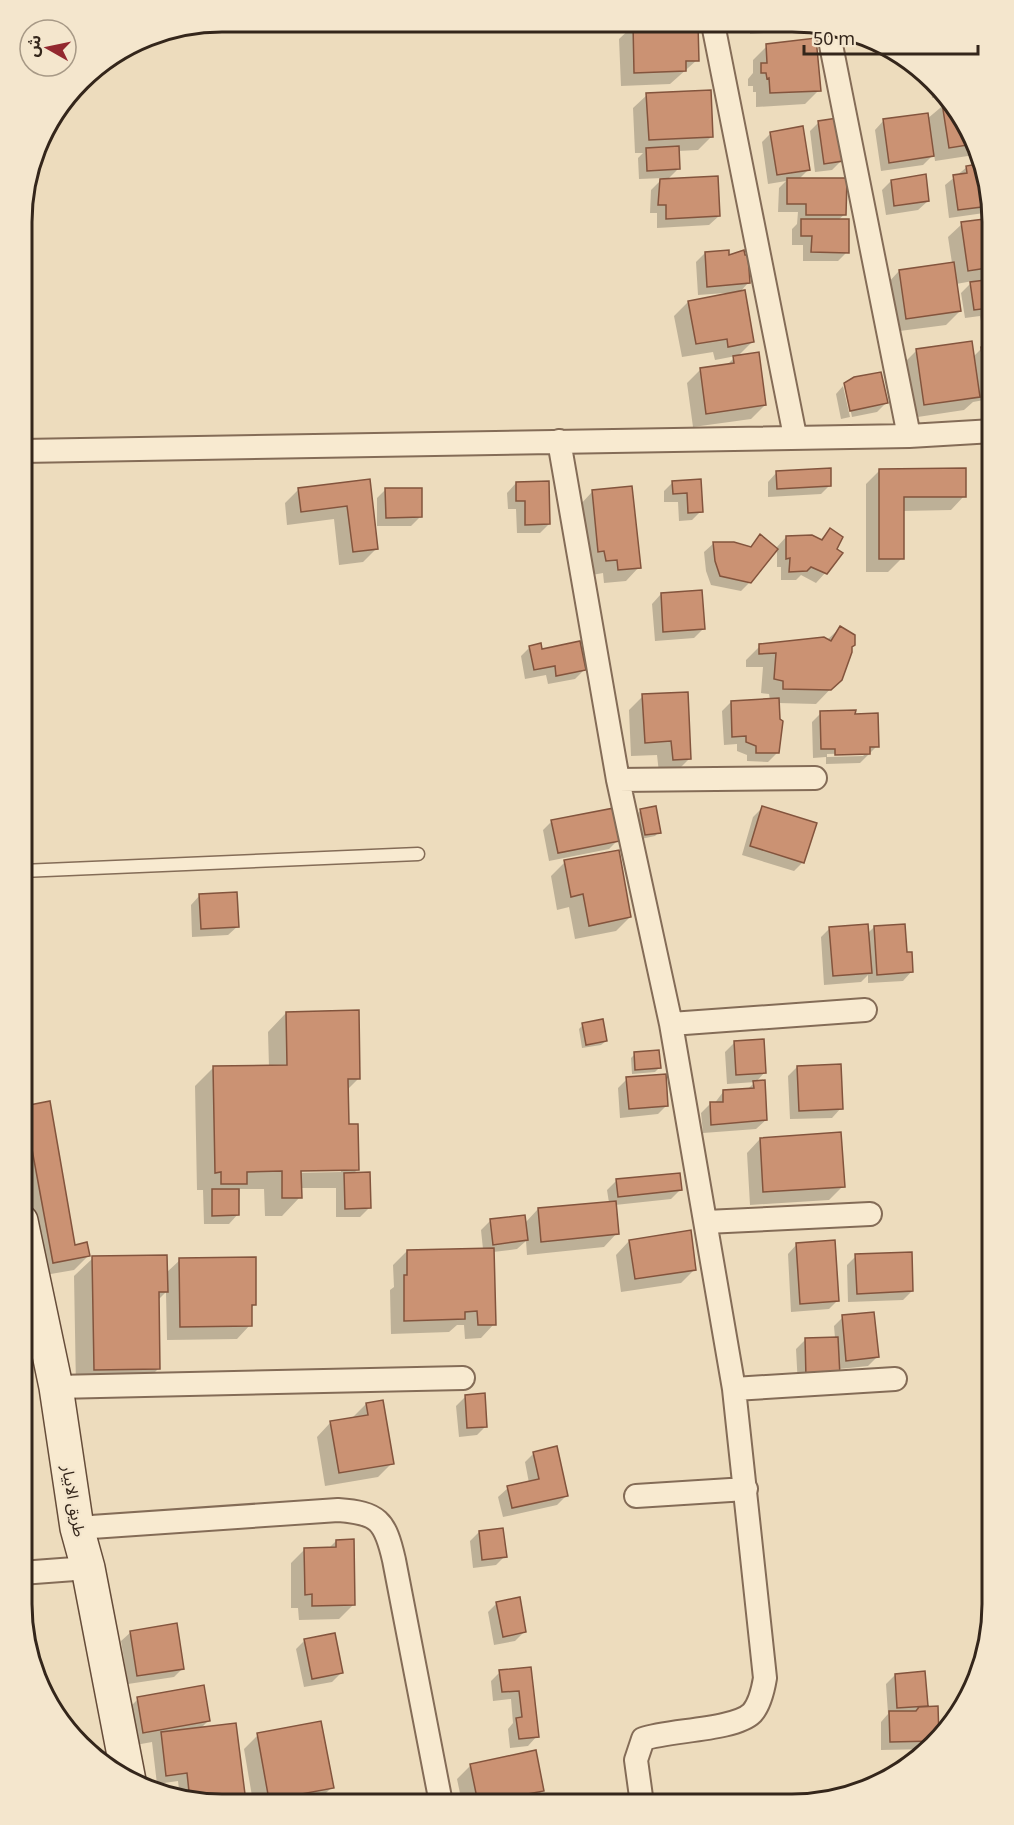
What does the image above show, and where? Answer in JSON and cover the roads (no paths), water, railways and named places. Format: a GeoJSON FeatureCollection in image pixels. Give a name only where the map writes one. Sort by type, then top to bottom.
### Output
{"type":"FeatureCollection","features":[{"type":"Feature","properties":{"kind":"main road","name":"طريق الابيار"},"geometry":{"type":"LineString","coordinates":[[32,1273],[56,1387],[77,1528],[88,1568],[117,1762]]}},
{"type":"Feature","properties":{"kind":"street"},"geometry":{"type":"LineString","coordinates":[[715,32],[795,436]]}},
{"type":"Feature","properties":{"kind":"street"},"geometry":{"type":"LineString","coordinates":[[829,35],[909,436]]}},
{"type":"Feature","properties":{"kind":"street"},"geometry":{"type":"LineString","coordinates":[[32,451],[795,436],[909,436],[982,432]]}},
{"type":"Feature","properties":{"kind":"street"},"geometry":{"type":"LineString","coordinates":[[559,441],[618,780],[671,1024],[734,1389],[765,1678],[761,1697],[752,1713],[739,1721],[661,1733],[643,1739],[636,1760],[641,1794]]}},
{"type":"Feature","properties":{"kind":"street"},"geometry":{"type":"LineString","coordinates":[[618,780],[815,778]]}},
{"type":"Feature","properties":{"kind":"street"},"geometry":{"type":"LineString","coordinates":[[671,1024],[866,1010]]}},
{"type":"Feature","properties":{"kind":"street"},"geometry":{"type":"LineString","coordinates":[[706,1222],[870,1214]]}},
{"type":"Feature","properties":{"kind":"street"},"geometry":{"type":"LineString","coordinates":[[56,1387],[463,1378]]}},
{"type":"Feature","properties":{"kind":"street"},"geometry":{"type":"LineString","coordinates":[[734,1389],[895,1379]]}},
{"type":"Feature","properties":{"kind":"street"},"geometry":{"type":"LineString","coordinates":[[636,1496],[746,1489]]}},
{"type":"Feature","properties":{"kind":"street"},"geometry":{"type":"LineString","coordinates":[[77,1528],[338,1510],[363,1512],[378,1518],[391,1544],[439,1794]]}},
{"type":"Feature","properties":{"kind":"street"},"geometry":{"type":"LineString","coordinates":[[32,1571],[88,1568]]}},
{"type":"Feature","properties":{"kind":"lane"},"geometry":{"type":"LineString","coordinates":[[32,871],[418,854]]}}]}
